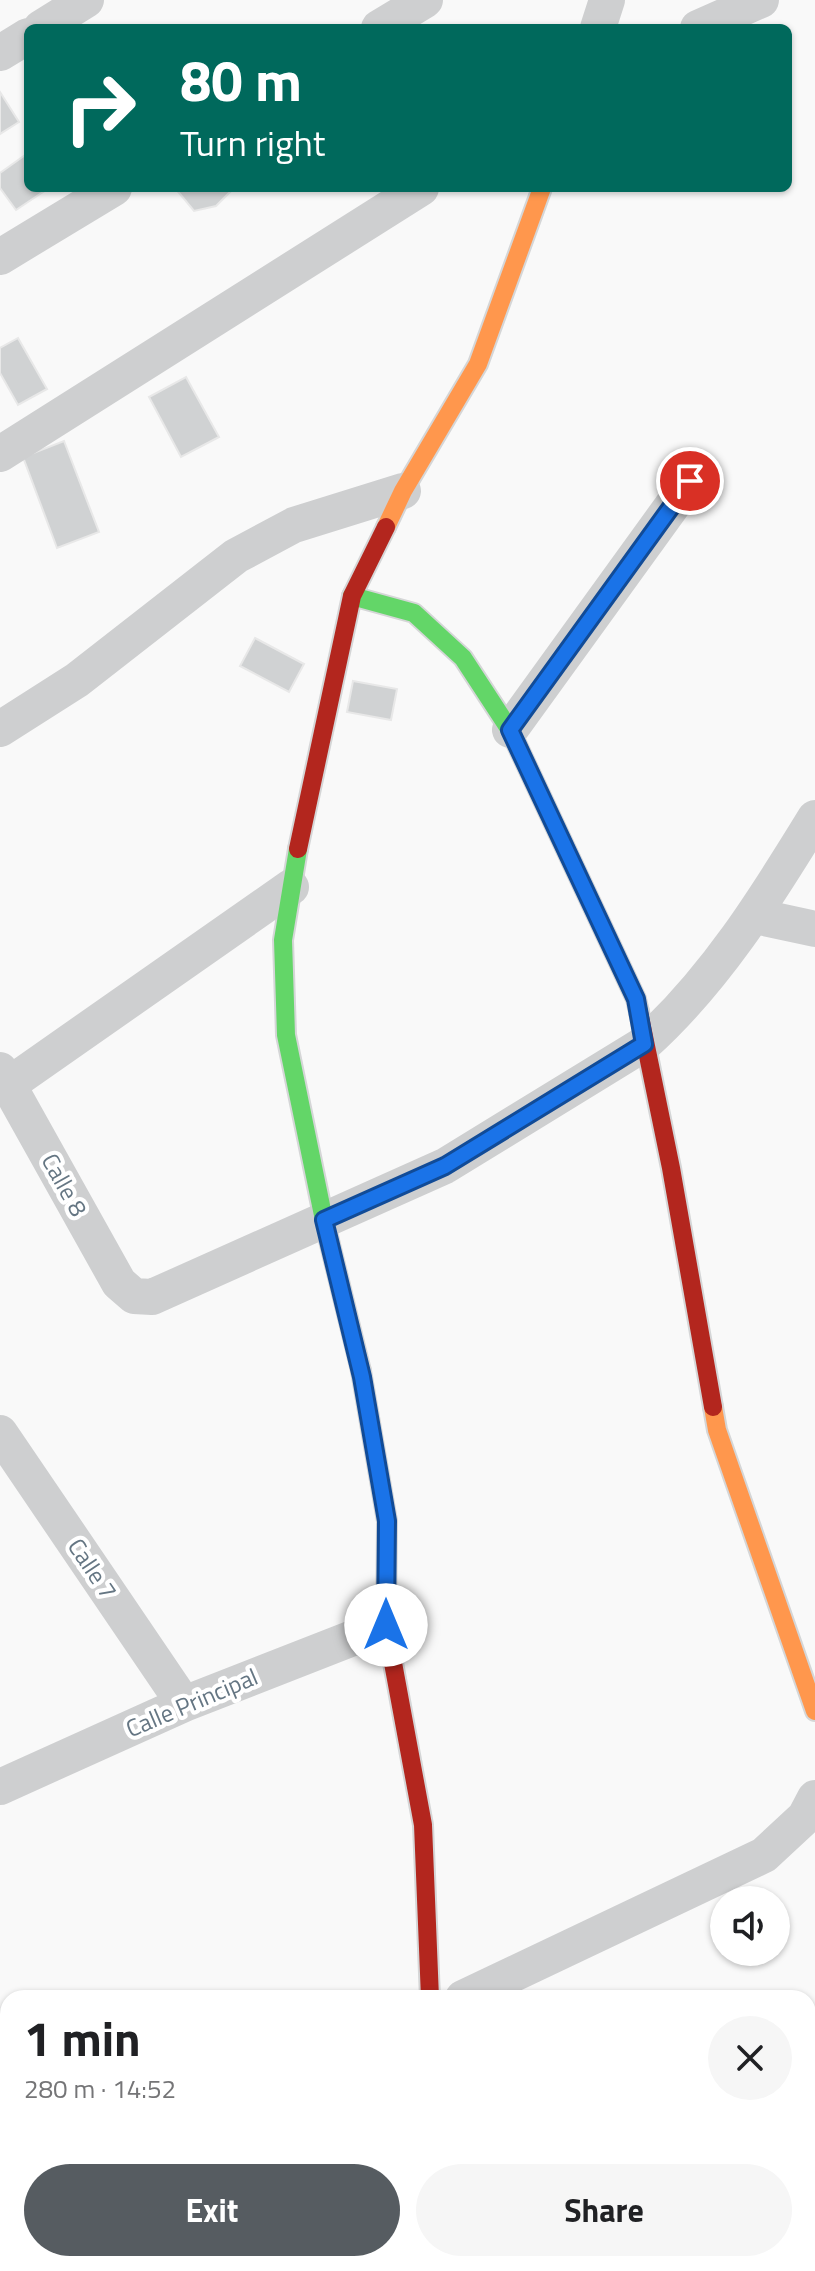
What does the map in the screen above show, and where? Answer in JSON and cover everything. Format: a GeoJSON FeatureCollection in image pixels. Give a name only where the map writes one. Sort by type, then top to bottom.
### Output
{"type":"FeatureCollection","features":[{"type":"Feature","properties":{"kind":"street"},"geometry":{"type":"LineString","coordinates":[[47,24],[86,0]]}},
{"type":"Feature","properties":{"kind":"street"},"geometry":{"type":"LineString","coordinates":[[386,24],[425,0]]}},
{"type":"Feature","properties":{"kind":"street"},"geometry":{"type":"LineString","coordinates":[[599,24],[607,0]]}},
{"type":"Feature","properties":{"kind":"street"},"geometry":{"type":"LineString","coordinates":[[707,24],[761,0]]}},
{"type":"Feature","properties":{"kind":"street"},"geometry":{"type":"LineString","coordinates":[[0,53],[24,38]]}},
{"type":"Feature","properties":{"kind":"street"},"geometry":{"type":"LineString","coordinates":[[0,257],[107,192]]}},
{"type":"Feature","properties":{"kind":"street"},"geometry":{"type":"LineString","coordinates":[[0,454],[415,192]]}},
{"type":"Feature","properties":{"kind":"street"},"geometry":{"type":"LineString","coordinates":[[430,1990],[423,1825],[386,1625],[387,1521],[362,1377],[324,1220],[286,1035],[283,940],[291,887],[352,596],[403,491],[478,364],[541,192]]}},
{"type":"Feature","properties":{"kind":"street"},"geometry":{"type":"LineString","coordinates":[[510,730],[690,481]]}},
{"type":"Feature","properties":{"kind":"street"},"geometry":{"type":"LineString","coordinates":[[0,729],[77,680],[236,556],[294,525],[403,491]]}},
{"type":"Feature","properties":{"kind":"street"},"geometry":{"type":"LineString","coordinates":[[352,596],[414,613],[463,658],[510,730],[636,999],[671,1168],[717,1430],[815,1711]]}},
{"type":"Feature","properties":{"kind":"street"},"geometry":{"type":"LineString","coordinates":[[324,1220],[445,1166],[644,1044],[669,1021],[755,916],[815,818]]}},
{"type":"Feature","properties":{"kind":"street"},"geometry":{"type":"LineString","coordinates":[[4,1077],[291,887]]}},
{"type":"Feature","properties":{"kind":"street"},"geometry":{"type":"LineString","coordinates":[[755,916],[815,929]]}},
{"type":"Feature","properties":{"kind":"street","name":"Calle 8"},"geometry":{"type":"LineString","coordinates":[[4,1077],[119,1283],[134,1296],[152,1297],[324,1220]]}},
{"type":"Feature","properties":{"kind":"street","name":"Calle 7"},"geometry":{"type":"LineString","coordinates":[[0,1433],[184,1704]]}},
{"type":"Feature","properties":{"kind":"street","name":"Calle Principal"},"geometry":{"type":"LineString","coordinates":[[0,1787],[184,1704],[386,1625]]}},
{"type":"Feature","properties":{"kind":"street"},"geometry":{"type":"LineString","coordinates":[[480,1990],[764,1855],[805,1817],[815,1798]]}},
{"type":"Feature","properties":{"kind":"building"},"geometry":{"type":"Polygon","coordinates":[[[0,92],[19,122],[0,134],[0,92]]]}},
{"type":"Feature","properties":{"kind":"building"},"geometry":{"type":"Polygon","coordinates":[[[24,156],[24,192],[43,192],[16,210],[0,188],[0,173],[24,156]]]}},
{"type":"Feature","properties":{"kind":"building"},"geometry":{"type":"Polygon","coordinates":[[[178,192],[230,192],[216,206],[194,211],[178,192]]]}},
{"type":"Feature","properties":{"kind":"building"},"geometry":{"type":"Polygon","coordinates":[[[18,338],[47,389],[18,405],[0,373],[0,348],[18,338]]]}},
{"type":"Feature","properties":{"kind":"building"},"geometry":{"type":"Polygon","coordinates":[[[186,377],[219,437],[181,457],[149,397],[186,377]]]}},
{"type":"Feature","properties":{"kind":"building"},"geometry":{"type":"Polygon","coordinates":[[[64,441],[99,532],[57,548],[23,457],[64,441]]]}},
{"type":"Feature","properties":{"kind":"building"},"geometry":{"type":"Polygon","coordinates":[[[255,638],[304,664],[289,692],[240,666],[255,638]]]}},
{"type":"Feature","properties":{"kind":"building"},"geometry":{"type":"Polygon","coordinates":[[[353,681],[397,689],[391,720],[347,712],[353,681]]]}},
{"type":"Feature","properties":{"kind":"traffic: fast"},"geometry":{"type":"LineString","coordinates":[[352,596],[414,613],[463,658],[510,730],[636,999],[639,1012]]}},
{"type":"Feature","properties":{"kind":"traffic: fast"},"geometry":{"type":"LineString","coordinates":[[298,849],[283,940],[286,1035],[324,1220],[361,1371]]}},
{"type":"Feature","properties":{"kind":"traffic: slow"},"geometry":{"type":"LineString","coordinates":[[386,527],[403,491],[478,364],[541,192]]}},
{"type":"Feature","properties":{"kind":"traffic: slow"},"geometry":{"type":"LineString","coordinates":[[713,1407],[717,1430],[815,1711]]}},
{"type":"Feature","properties":{"kind":"traffic: jam"},"geometry":{"type":"LineString","coordinates":[[298,849],[352,596],[386,527]]}},
{"type":"Feature","properties":{"kind":"traffic: jam"},"geometry":{"type":"LineString","coordinates":[[639,1012],[671,1168],[713,1407]]}},
{"type":"Feature","properties":{"kind":"traffic: jam"},"geometry":{"type":"LineString","coordinates":[[361,1371],[387,1521],[386,1625],[423,1825],[430,1990]]}},
{"type":"Feature","properties":{"kind":"route"},"geometry":{"type":"LineString","coordinates":[[386,1625],[387,1521],[362,1377],[324,1220],[445,1166],[644,1044],[636,999],[510,730],[690,481]]}}]}
